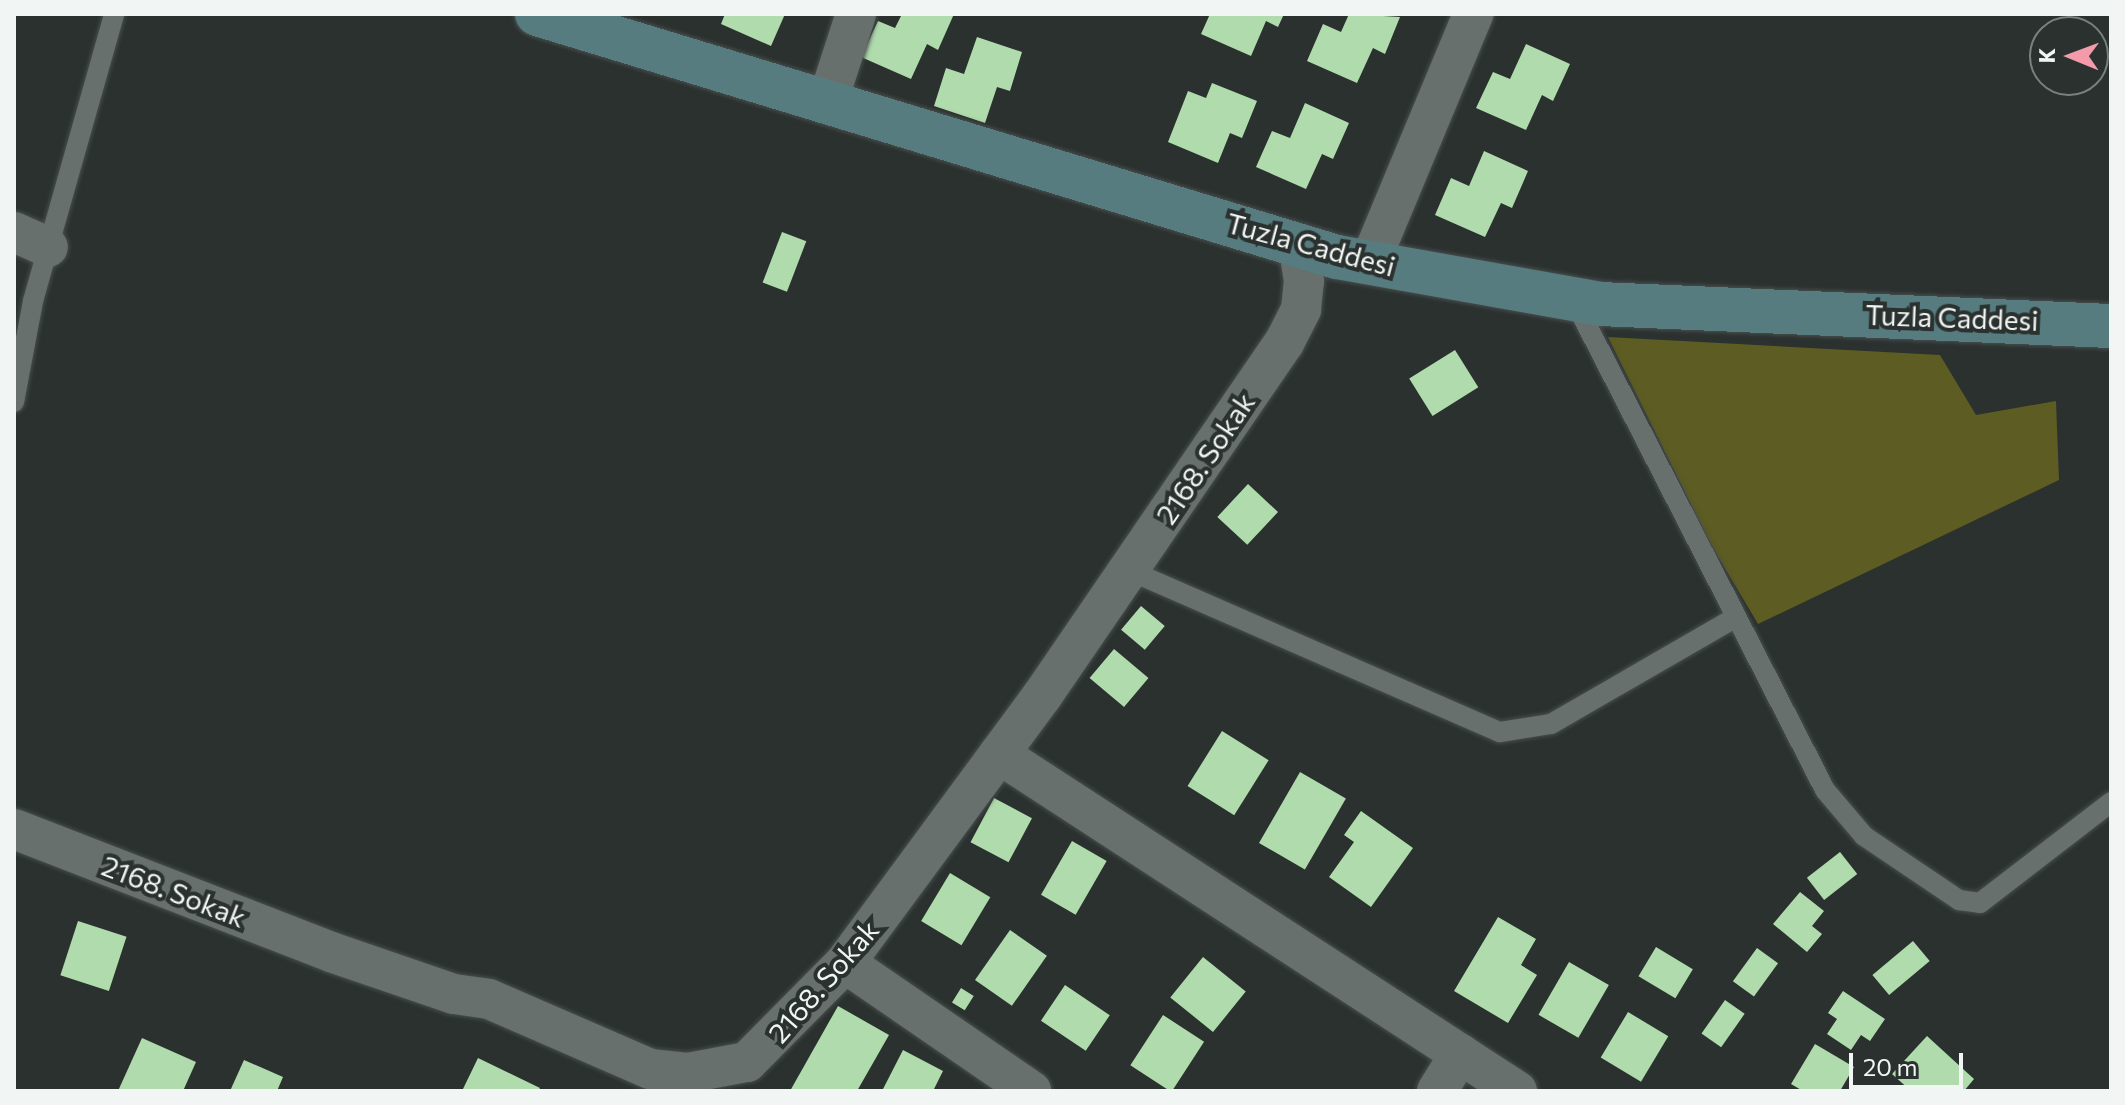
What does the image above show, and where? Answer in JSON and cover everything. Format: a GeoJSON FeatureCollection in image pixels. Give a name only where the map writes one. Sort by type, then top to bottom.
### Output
{"type":"FeatureCollection","features":[{"type":"Feature","properties":{"kind":"main road","name":"Tuzla Caddesi"},"geometry":{"type":"LineString","coordinates":[[537,14],[1298,245],[1370,262],[1573,299],[2111,326]]}},
{"type":"Feature","properties":{"kind":"street"},"geometry":{"type":"LineString","coordinates":[[828,100],[856,14]]}},
{"type":"Feature","properties":{"kind":"street"},"geometry":{"type":"LineString","coordinates":[[1370,262],[1473,14]]}},
{"type":"Feature","properties":{"kind":"street","name":"2168. Sokak"},"geometry":{"type":"LineString","coordinates":[[14,829],[331,952],[454,994],[489,999],[650,1069],[722,1084],[772,1042],[845,963],[999,754],[1284,343],[1301,309],[1304,281],[1298,245]]}},
{"type":"Feature","properties":{"kind":"street"},"geometry":{"type":"LineString","coordinates":[[999,754],[1517,1091]]}},
{"type":"Feature","properties":{"kind":"street"},"geometry":{"type":"LineString","coordinates":[[845,963],[1031,1091]]}},
{"type":"Feature","properties":{"kind":"street"},"geometry":{"type":"LineString","coordinates":[[1437,1091],[1460,1054]]}},
{"type":"Feature","properties":{"kind":"lane"},"geometry":{"type":"LineString","coordinates":[[14,402],[31,240],[114,14]]}},
{"type":"Feature","properties":{"kind":"lane"},"geometry":{"type":"LineString","coordinates":[[1573,299],[1825,790],[1864,836],[1959,900],[1990,898],[2111,802]]}},
{"type":"Feature","properties":{"kind":"lane"},"geometry":{"type":"LineString","coordinates":[[1126,569],[1500,732],[1551,724],[1736,617]]}},
{"type":"Feature","properties":{"kind":"shaded area"},"geometry":{"type":"Polygon","coordinates":[[[1608,337],[1940,355],[1976,415],[2056,401],[2059,480],[1758,624],[1710,543],[1608,337]]]}},
{"type":"Feature","properties":{"kind":"building"},"geometry":{"type":"Polygon","coordinates":[[[725,14],[785,14],[771,46],[721,24],[725,14]]]}},
{"type":"Feature","properties":{"kind":"building"},"geometry":{"type":"Polygon","coordinates":[[[902,14],[954,14],[938,50],[927,44],[911,79],[861,57],[878,21],[895,28],[902,14]]]}},
{"type":"Feature","properties":{"kind":"building"},"geometry":{"type":"Polygon","coordinates":[[[1210,14],[1284,14],[1278,27],[1266,21],[1251,56],[1201,34],[1210,14]]]}},
{"type":"Feature","properties":{"kind":"building"},"geometry":{"type":"Polygon","coordinates":[[[1349,14],[1400,17],[1385,54],[1373,48],[1357,83],[1307,61],[1323,24],[1341,32],[1349,14]]]}},
{"type":"Feature","properties":{"kind":"building"},"geometry":{"type":"Polygon","coordinates":[[[977,37],[1022,52],[1010,91],[997,87],[985,123],[934,106],[946,68],[964,74],[977,37]]]}},
{"type":"Feature","properties":{"kind":"building"},"geometry":{"type":"Polygon","coordinates":[[[1526,44],[1570,64],[1553,101],[1542,95],[1526,130],[1476,108],[1493,72],[1510,79],[1526,44]]]}},
{"type":"Feature","properties":{"kind":"building"},"geometry":{"type":"Polygon","coordinates":[[[1212,83],[1257,101],[1242,138],[1230,133],[1218,163],[1168,142],[1188,91],[1206,98],[1212,83]]]}},
{"type":"Feature","properties":{"kind":"building"},"geometry":{"type":"Polygon","coordinates":[[[1305,103],[1349,123],[1333,159],[1322,154],[1306,189],[1256,167],[1272,131],[1290,138],[1305,103]]]}},
{"type":"Feature","properties":{"kind":"building"},"geometry":{"type":"Polygon","coordinates":[[[1484,151],[1528,171],[1512,208],[1501,203],[1485,237],[1435,215],[1451,178],[1469,186],[1484,151]]]}},
{"type":"Feature","properties":{"kind":"building"},"geometry":{"type":"Polygon","coordinates":[[[782,232],[806,241],[787,292],[763,282],[782,232]]]}},
{"type":"Feature","properties":{"kind":"building"},"geometry":{"type":"Polygon","coordinates":[[[1455,350],[1478,387],[1433,416],[1409,379],[1455,350]]]}},
{"type":"Feature","properties":{"kind":"building"},"geometry":{"type":"Polygon","coordinates":[[[1248,484],[1278,512],[1247,545],[1217,517],[1248,484]]]}},
{"type":"Feature","properties":{"kind":"building"},"geometry":{"type":"Polygon","coordinates":[[[1141,606],[1165,626],[1145,650],[1121,630],[1141,606]]]}},
{"type":"Feature","properties":{"kind":"building"},"geometry":{"type":"Polygon","coordinates":[[[1114,649],[1148,678],[1124,707],[1090,678],[1114,649]]]}},
{"type":"Feature","properties":{"kind":"building"},"geometry":{"type":"Polygon","coordinates":[[[1222,731],[1269,760],[1234,815],[1188,786],[1222,731]]]}},
{"type":"Feature","properties":{"kind":"building"},"geometry":{"type":"Polygon","coordinates":[[[1300,772],[1346,798],[1305,870],[1259,843],[1300,772]]]}},
{"type":"Feature","properties":{"kind":"building"},"geometry":{"type":"Polygon","coordinates":[[[994,798],[1032,818],[1008,862],[971,842],[994,798]]]}},
{"type":"Feature","properties":{"kind":"building"},"geometry":{"type":"Polygon","coordinates":[[[1361,811],[1413,848],[1371,907],[1329,877],[1354,842],[1344,835],[1361,811]]]}},
{"type":"Feature","properties":{"kind":"building"},"geometry":{"type":"Polygon","coordinates":[[[1072,841],[1107,861],[1076,915],[1041,895],[1072,841]]]}},
{"type":"Feature","properties":{"kind":"building"},"geometry":{"type":"Polygon","coordinates":[[[1840,852],[1857,874],[1824,900],[1807,878],[1840,852]]]}},
{"type":"Feature","properties":{"kind":"building"},"geometry":{"type":"Polygon","coordinates":[[[950,873],[990,897],[961,945],[921,921],[950,873]]]}},
{"type":"Feature","properties":{"kind":"building"},"geometry":{"type":"Polygon","coordinates":[[[1800,892],[1824,911],[1812,926],[1822,934],[1807,952],[1773,924],[1800,892]]]}},
{"type":"Feature","properties":{"kind":"building"},"geometry":{"type":"Polygon","coordinates":[[[1498,917],[1536,939],[1521,965],[1537,975],[1508,1023],[1454,991],[1498,917]]]}},
{"type":"Feature","properties":{"kind":"building"},"geometry":{"type":"Polygon","coordinates":[[[78,921],[127,937],[109,991],[60,975],[78,921]]]}},
{"type":"Feature","properties":{"kind":"building"},"geometry":{"type":"Polygon","coordinates":[[[1010,930],[1047,956],[1012,1006],[975,980],[1010,930]]]}},
{"type":"Feature","properties":{"kind":"building"},"geometry":{"type":"Polygon","coordinates":[[[1913,941],[1930,961],[1889,995],[1872,975],[1913,941]]]}},
{"type":"Feature","properties":{"kind":"building"},"geometry":{"type":"Polygon","coordinates":[[[1656,947],[1693,969],[1675,998],[1638,976],[1656,947]]]}},
{"type":"Feature","properties":{"kind":"building"},"geometry":{"type":"Polygon","coordinates":[[[1757,948],[1778,963],[1754,996],[1733,981],[1757,948]]]}},
{"type":"Feature","properties":{"kind":"building"},"geometry":{"type":"Polygon","coordinates":[[[1203,957],[1246,992],[1213,1032],[1170,997],[1203,957]]]}},
{"type":"Feature","properties":{"kind":"building"},"geometry":{"type":"Polygon","coordinates":[[[1569,962],[1609,985],[1578,1038],[1538,1015],[1569,962]]]}},
{"type":"Feature","properties":{"kind":"building"},"geometry":{"type":"Polygon","coordinates":[[[1065,985],[1110,1015],[1086,1051],[1041,1021],[1065,985]]]}},
{"type":"Feature","properties":{"kind":"building"},"geometry":{"type":"Polygon","coordinates":[[[961,988],[974,996],[965,1010],[952,1002],[961,988]]]}},
{"type":"Feature","properties":{"kind":"building"},"geometry":{"type":"Polygon","coordinates":[[[1843,991],[1885,1019],[1870,1041],[1861,1035],[1851,1050],[1827,1034],[1837,1019],[1828,1013],[1843,991]]]}},
{"type":"Feature","properties":{"kind":"building"},"geometry":{"type":"Polygon","coordinates":[[[1725,1000],[1745,1014],[1721,1047],[1701,1034],[1725,1000]]]}},
{"type":"Feature","properties":{"kind":"building"},"geometry":{"type":"Polygon","coordinates":[[[838,1006],[889,1035],[857,1091],[790,1091],[838,1006]]]}},
{"type":"Feature","properties":{"kind":"building"},"geometry":{"type":"Polygon","coordinates":[[[1628,1012],[1668,1036],[1641,1082],[1601,1057],[1628,1012]]]}},
{"type":"Feature","properties":{"kind":"building"},"geometry":{"type":"Polygon","coordinates":[[[1163,1015],[1204,1042],[1172,1091],[1130,1065],[1163,1015]]]}},
{"type":"Feature","properties":{"kind":"building"},"geometry":{"type":"Polygon","coordinates":[[[1927,1036],[1974,1079],[1964,1091],[1911,1091],[1892,1074],[1927,1036]]]}},
{"type":"Feature","properties":{"kind":"building"},"geometry":{"type":"Polygon","coordinates":[[[142,1038],[196,1062],[183,1091],[118,1091],[142,1038]]]}},
{"type":"Feature","properties":{"kind":"building"},"geometry":{"type":"Polygon","coordinates":[[[1815,1044],[1854,1067],[1840,1091],[1803,1091],[1791,1084],[1815,1044]]]}},
{"type":"Feature","properties":{"kind":"building"},"geometry":{"type":"Polygon","coordinates":[[[903,1050],[943,1071],[933,1091],[882,1091],[903,1050]]]}},
{"type":"Feature","properties":{"kind":"building"},"geometry":{"type":"Polygon","coordinates":[[[478,1058],[540,1088],[538,1091],[462,1091],[478,1058]]]}},
{"type":"Feature","properties":{"kind":"building"},"geometry":{"type":"Polygon","coordinates":[[[244,1060],[283,1077],[277,1091],[230,1091],[244,1060]]]}}]}
